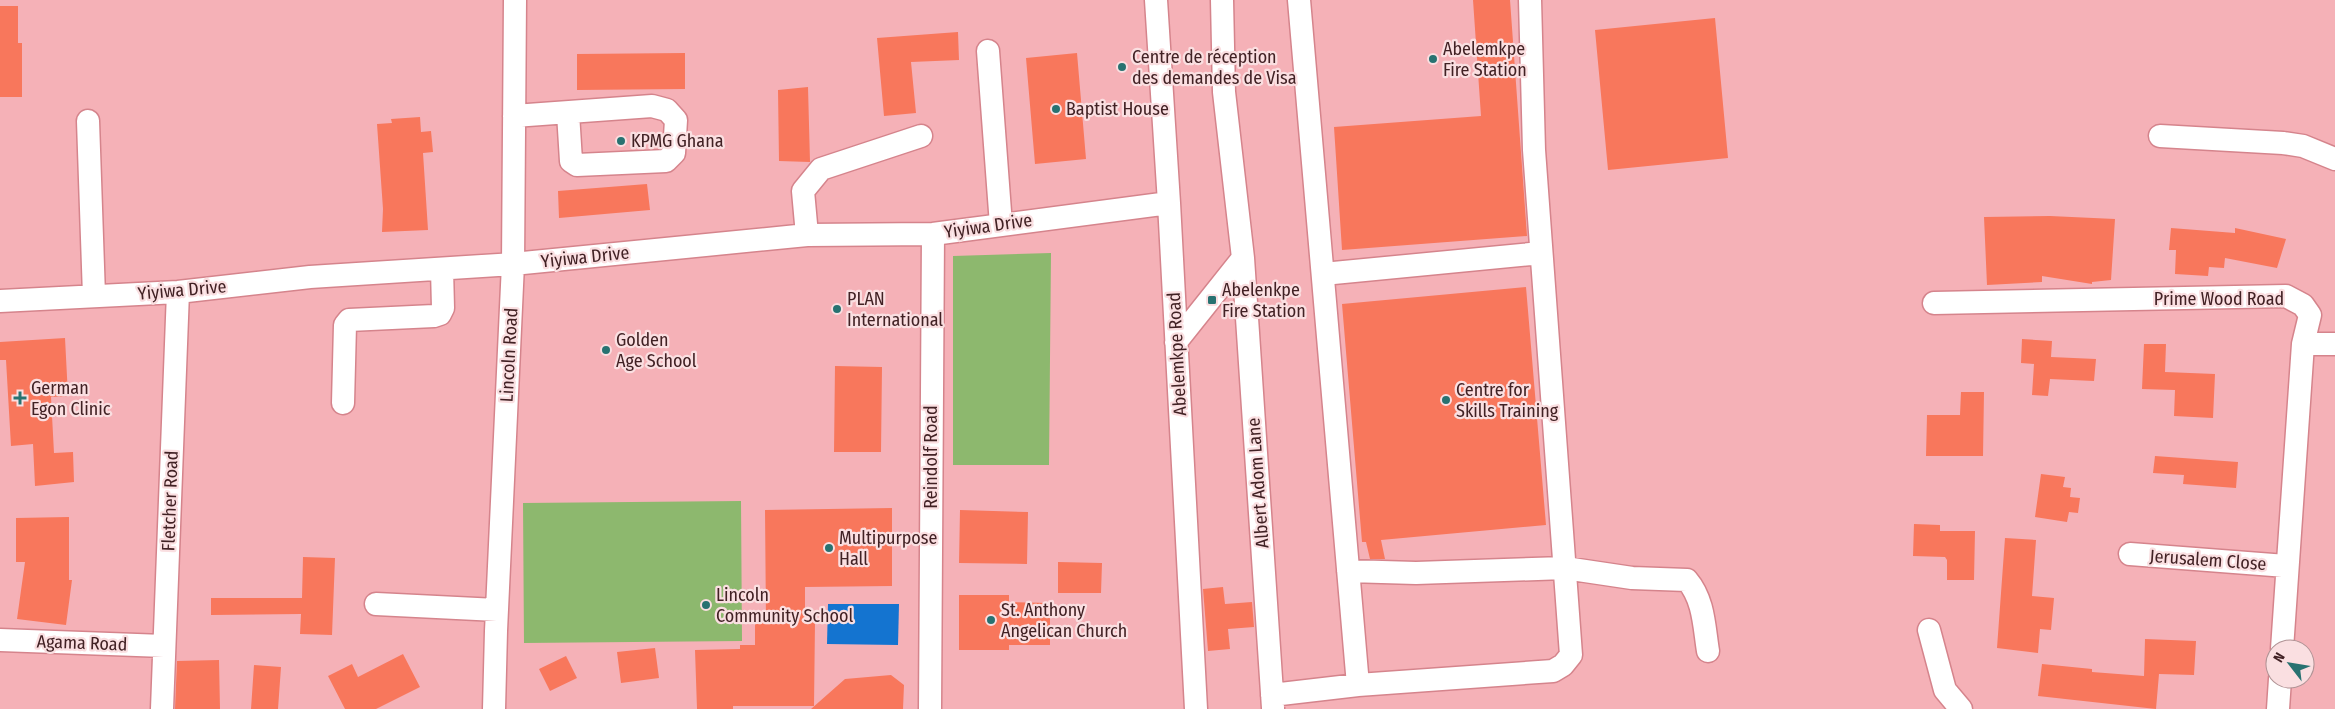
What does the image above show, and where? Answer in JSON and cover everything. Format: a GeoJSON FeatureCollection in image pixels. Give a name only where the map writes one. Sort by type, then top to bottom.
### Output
{"type":"FeatureCollection","features":[{"type":"Feature","properties":{"kind":"street","name":"Lincoln Road"},"geometry":{"type":"LineString","coordinates":[[494,709],[513,264],[516,0]]}},
{"type":"Feature","properties":{"kind":"street","name":"Abelemkpe Road"},"geometry":{"type":"LineString","coordinates":[[1156,0],[1169,203],[1196,709]]}},
{"type":"Feature","properties":{"kind":"street","name":"Albert Adom Lane"},"geometry":{"type":"LineString","coordinates":[[1222,0],[1224,92],[1243,258],[1272,702]]}},
{"type":"Feature","properties":{"kind":"street"},"geometry":{"type":"LineString","coordinates":[[1299,0],[1358,685]]}},
{"type":"Feature","properties":{"kind":"street"},"geometry":{"type":"LineString","coordinates":[[1272,702],[1358,685],[1553,671],[1563,665],[1571,655],[1534,150],[1530,0]]}},
{"type":"Feature","properties":{"kind":"street"},"geometry":{"type":"LineString","coordinates":[[988,51],[1000,225]]}},
{"type":"Feature","properties":{"kind":"street"},"geometry":{"type":"LineString","coordinates":[[514,116],[652,106],[667,110],[676,120],[674,153],[666,161],[652,163],[578,165],[571,161],[568,113]]}},
{"type":"Feature","properties":{"kind":"street"},"geometry":{"type":"LineString","coordinates":[[88,121],[94,296]]}},
{"type":"Feature","properties":{"kind":"street"},"geometry":{"type":"LineString","coordinates":[[807,235],[803,191],[821,169],[921,136]]}},
{"type":"Feature","properties":{"kind":"street"},"geometry":{"type":"LineString","coordinates":[[2160,136],[2283,143],[2303,146],[2335,159]]}},
{"type":"Feature","properties":{"kind":"street","name":"Yiyiwa Drive"},"geometry":{"type":"LineString","coordinates":[[0,301],[178,292],[310,277],[513,264],[807,235],[932,234],[1169,203]]}},
{"type":"Feature","properties":{"kind":"street","name":"Reindolf Road"},"geometry":{"type":"LineString","coordinates":[[930,709],[932,234]]}},
{"type":"Feature","properties":{"kind":"street"},"geometry":{"type":"LineString","coordinates":[[1323,274],[1541,253]]}},
{"type":"Feature","properties":{"kind":"street"},"geometry":{"type":"LineString","coordinates":[[1176,342],[1243,258]]}},
{"type":"Feature","properties":{"kind":"street"},"geometry":{"type":"LineString","coordinates":[[343,403],[344,334],[345,326],[349,320],[434,316],[440,314],[443,308],[442,269]]}},
{"type":"Feature","properties":{"kind":"street","name":"Fletcher Road"},"geometry":{"type":"LineString","coordinates":[[162,709],[178,292]]}},
{"type":"Feature","properties":{"kind":"street","name":"Prime Wood Road"},"geometry":{"type":"LineString","coordinates":[[1934,303],[2286,296],[2303,305],[2310,315],[2303,344],[2286,566],[2282,639]]}},
{"type":"Feature","properties":{"kind":"street"},"geometry":{"type":"LineString","coordinates":[[2303,344],[2335,344]]}},
{"type":"Feature","properties":{"kind":"street","name":"Jerusalem Close"},"geometry":{"type":"LineString","coordinates":[[2130,554],[2286,566]]}},
{"type":"Feature","properties":{"kind":"street"},"geometry":{"type":"LineString","coordinates":[[1348,571],[1416,573],[1565,568],[1632,578],[1687,580],[1695,590],[1702,609],[1708,651]]}},
{"type":"Feature","properties":{"kind":"street"},"geometry":{"type":"LineString","coordinates":[[376,604],[497,610]]}},
{"type":"Feature","properties":{"kind":"street"},"geometry":{"type":"LineString","coordinates":[[1930,630],[1945,690],[1961,709]]}},
{"type":"Feature","properties":{"kind":"street","name":"Agama Road"},"geometry":{"type":"LineString","coordinates":[[0,640],[164,646]]}},
{"type":"Feature","properties":{"kind":"street"},"geometry":{"type":"LineString","coordinates":[[2278,709],[2279,689]]}},
{"type":"Feature","properties":{"kind":"green space"},"geometry":{"type":"Polygon","coordinates":[[[1051,253],[1049,465],[953,465],[953,256],[1051,253]]]}},
{"type":"Feature","properties":{"kind":"green space"},"geometry":{"type":"Polygon","coordinates":[[[741,501],[742,641],[524,643],[523,503],[741,501]]]}},
{"type":"Feature","properties":{"kind":"water"},"geometry":{"type":"Polygon","coordinates":[[[828,604],[899,604],[898,645],[827,644],[828,604]]]}},
{"type":"Feature","properties":{"kind":"building"},"geometry":{"type":"Polygon","coordinates":[[[1473,0],[1510,0],[1527,236],[1342,250],[1334,127],[1481,116],[1473,0]]]}},
{"type":"Feature","properties":{"kind":"building"},"geometry":{"type":"Polygon","coordinates":[[[0,6],[18,6],[18,43],[22,43],[22,97],[0,97],[0,6]]]}},
{"type":"Feature","properties":{"kind":"building"},"geometry":{"type":"Polygon","coordinates":[[[1715,18],[1728,158],[1608,170],[1595,30],[1715,18]]]}},
{"type":"Feature","properties":{"kind":"building"},"geometry":{"type":"Polygon","coordinates":[[[958,32],[959,60],[911,62],[916,113],[884,116],[877,38],[958,32]]]}},
{"type":"Feature","properties":{"kind":"building"},"geometry":{"type":"Polygon","coordinates":[[[685,53],[685,89],[577,90],[577,54],[685,53]]]}},
{"type":"Feature","properties":{"kind":"building","name":"Baptist House"},"geometry":{"type":"Polygon","coordinates":[[[1077,53],[1086,159],[1035,164],[1026,58],[1077,53]]]}},
{"type":"Feature","properties":{"kind":"building"},"geometry":{"type":"Polygon","coordinates":[[[808,87],[810,162],[779,161],[778,90],[808,87]]]}},
{"type":"Feature","properties":{"kind":"building"},"geometry":{"type":"Polygon","coordinates":[[[420,117],[421,132],[431,131],[433,152],[423,153],[428,230],[382,232],[383,209],[377,124],[392,123],[391,119],[420,117]]]}},
{"type":"Feature","properties":{"kind":"building"},"geometry":{"type":"Polygon","coordinates":[[[647,184],[650,210],[559,218],[558,191],[647,184]]]}},
{"type":"Feature","properties":{"kind":"building"},"geometry":{"type":"Polygon","coordinates":[[[2050,216],[2115,219],[2111,280],[2092,282],[2092,284],[2042,276],[2042,282],[1987,285],[1984,217],[2050,216]]]}},
{"type":"Feature","properties":{"kind":"building"},"geometry":{"type":"Polygon","coordinates":[[[2171,228],[2235,233],[2235,228],[2286,239],[2277,268],[2225,258],[2224,268],[2209,267],[2208,276],[2175,274],[2176,250],[2169,250],[2171,228]]]}},
{"type":"Feature","properties":{"kind":"building"},"geometry":{"type":"Polygon","coordinates":[[[1526,287],[1546,525],[1381,540],[1385,559],[1370,559],[1366,542],[1362,542],[1342,304],[1526,287]]]}},
{"type":"Feature","properties":{"kind":"building"},"geometry":{"type":"Polygon","coordinates":[[[65,338],[68,396],[51,397],[54,453],[73,452],[74,482],[35,486],[33,444],[11,446],[6,360],[0,360],[0,342],[65,338]]]}},
{"type":"Feature","properties":{"kind":"building"},"geometry":{"type":"Polygon","coordinates":[[[2022,339],[2052,341],[2051,357],[2096,359],[2094,381],[2050,379],[2048,396],[2032,395],[2034,364],[2021,363],[2022,339]]]}},
{"type":"Feature","properties":{"kind":"building"},"geometry":{"type":"Polygon","coordinates":[[[2144,344],[2166,344],[2165,372],[2215,374],[2213,418],[2174,416],[2175,390],[2142,389],[2144,344]]]}},
{"type":"Feature","properties":{"kind":"building"},"geometry":{"type":"Polygon","coordinates":[[[835,366],[882,367],[881,452],[834,452],[835,366]]]}},
{"type":"Feature","properties":{"kind":"building"},"geometry":{"type":"Polygon","coordinates":[[[1961,392],[1984,392],[1983,456],[1926,456],[1927,415],[1960,415],[1961,392]]]}},
{"type":"Feature","properties":{"kind":"building"},"geometry":{"type":"Polygon","coordinates":[[[2155,456],[2238,462],[2236,488],[2183,484],[2184,475],[2153,473],[2155,456]]]}},
{"type":"Feature","properties":{"kind":"building"},"geometry":{"type":"Polygon","coordinates":[[[2041,474],[2065,477],[2063,487],[2071,488],[2070,497],[2080,498],[2078,513],[2069,512],[2067,522],[2035,517],[2041,474]]]}},
{"type":"Feature","properties":{"kind":"building"},"geometry":{"type":"Polygon","coordinates":[[[892,508],[892,586],[805,587],[805,622],[815,622],[814,706],[733,706],[733,709],[697,709],[695,650],[740,649],[740,645],[755,645],[755,622],[766,622],[765,510],[892,508]]]}},
{"type":"Feature","properties":{"kind":"building"},"geometry":{"type":"Polygon","coordinates":[[[960,510],[1028,512],[1027,564],[959,563],[960,510]]]}},
{"type":"Feature","properties":{"kind":"building"},"geometry":{"type":"Polygon","coordinates":[[[69,517],[69,580],[72,580],[66,625],[17,619],[25,562],[16,562],[16,518],[69,517]]]}},
{"type":"Feature","properties":{"kind":"building"},"geometry":{"type":"Polygon","coordinates":[[[1914,524],[1940,525],[1940,531],[1975,531],[1974,580],[1947,580],[1947,560],[1945,557],[1913,556],[1914,524]]]}},
{"type":"Feature","properties":{"kind":"building"},"geometry":{"type":"Polygon","coordinates":[[[2005,538],[2036,540],[2032,596],[2054,598],[2051,630],[2040,629],[2038,653],[1997,648],[2005,538]]]}},
{"type":"Feature","properties":{"kind":"building"},"geometry":{"type":"Polygon","coordinates":[[[303,557],[335,558],[332,635],[300,634],[301,614],[211,615],[211,598],[302,598],[303,557]]]}},
{"type":"Feature","properties":{"kind":"building"},"geometry":{"type":"Polygon","coordinates":[[[1058,562],[1102,563],[1101,593],[1058,593],[1058,562]]]}},
{"type":"Feature","properties":{"kind":"building"},"geometry":{"type":"Polygon","coordinates":[[[1223,587],[1225,604],[1252,602],[1254,627],[1228,629],[1230,649],[1208,651],[1203,589],[1223,587]]]}},
{"type":"Feature","properties":{"kind":"building"},"geometry":{"type":"Polygon","coordinates":[[[959,595],[1009,595],[1009,602],[1050,603],[1050,645],[1009,645],[1009,650],[959,650],[959,595]]]}},
{"type":"Feature","properties":{"kind":"building"},"geometry":{"type":"Polygon","coordinates":[[[2145,639],[2196,641],[2194,675],[2159,674],[2156,709],[2038,696],[2042,664],[2092,669],[2092,672],[2144,676],[2145,639]]]}},
{"type":"Feature","properties":{"kind":"building"},"geometry":{"type":"Polygon","coordinates":[[[655,648],[659,678],[621,683],[617,652],[655,648]]]}},
{"type":"Feature","properties":{"kind":"building"},"geometry":{"type":"Polygon","coordinates":[[[403,654],[420,687],[376,709],[345,709],[328,676],[352,664],[358,677],[403,654]]]}},
{"type":"Feature","properties":{"kind":"building"},"geometry":{"type":"Polygon","coordinates":[[[566,656],[577,678],[550,691],[539,669],[566,656]]]}},
{"type":"Feature","properties":{"kind":"building"},"geometry":{"type":"Polygon","coordinates":[[[219,660],[220,709],[175,709],[177,661],[219,660]]]}},
{"type":"Feature","properties":{"kind":"building"},"geometry":{"type":"Polygon","coordinates":[[[254,665],[281,667],[278,709],[251,709],[254,665]]]}},
{"type":"Feature","properties":{"kind":"building"},"geometry":{"type":"Polygon","coordinates":[[[891,675],[904,685],[903,709],[811,709],[845,679],[891,675]]]}},
{"type":"Feature","properties":{"kind":"place","name":"Abelemkpe Fire Station"},"geometry":{"type":"Point","coordinates":[1433,59]}},
{"type":"Feature","properties":{"kind":"place","name":"Centre de réception des demandes de Visa"},"geometry":{"type":"Point","coordinates":[1122,67]}},
{"type":"Feature","properties":{"kind":"place","name":"Baptist House"},"geometry":{"type":"Point","coordinates":[1056,109]}},
{"type":"Feature","properties":{"kind":"place","name":"KPMG Ghana"},"geometry":{"type":"Point","coordinates":[621,141]}},
{"type":"Feature","properties":{"kind":"place","name":"Abelenkpe Fire Station"},"geometry":{"type":"Point","coordinates":[1212,300]}},
{"type":"Feature","properties":{"kind":"place","name":"PLAN International"},"geometry":{"type":"Point","coordinates":[837,309]}},
{"type":"Feature","properties":{"kind":"place","name":"Golden Age School"},"geometry":{"type":"Point","coordinates":[606,350]}},
{"type":"Feature","properties":{"kind":"place","name":"German Egon Clinic"},"geometry":{"type":"Point","coordinates":[20,398]}},
{"type":"Feature","properties":{"kind":"place","name":"Centre for Skills Training"},"geometry":{"type":"Point","coordinates":[1446,400]}},
{"type":"Feature","properties":{"kind":"place","name":"Multipurpose Hall"},"geometry":{"type":"Point","coordinates":[829,548]}},
{"type":"Feature","properties":{"kind":"place","name":"Lincoln Community School"},"geometry":{"type":"Point","coordinates":[706,605]}},
{"type":"Feature","properties":{"kind":"place","name":"St. Anthony Angelican Church"},"geometry":{"type":"Point","coordinates":[991,620]}}]}
